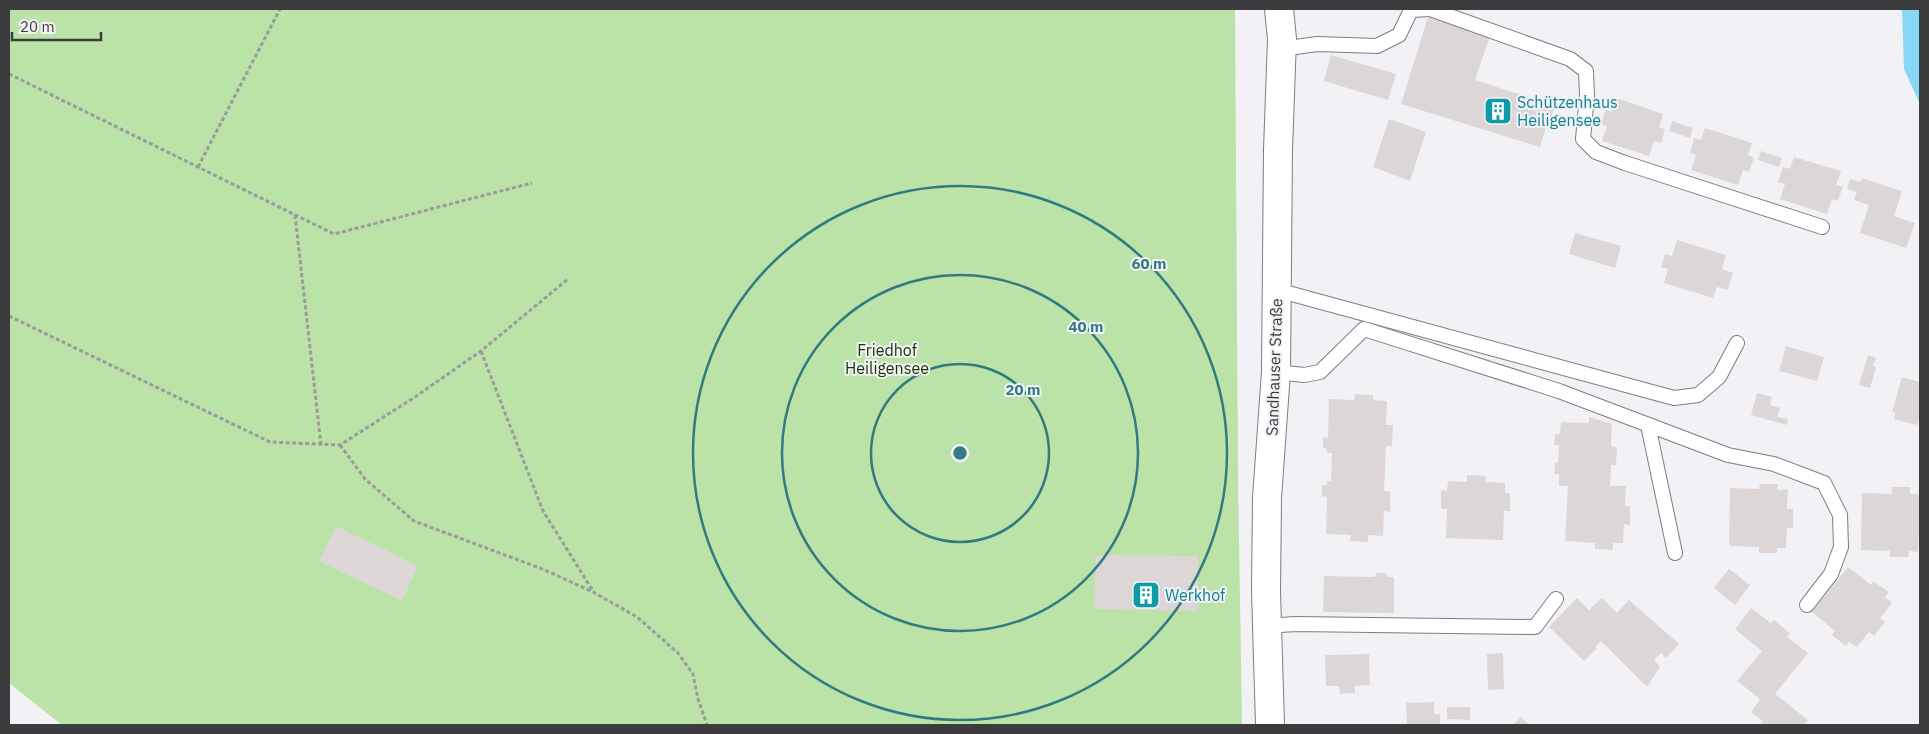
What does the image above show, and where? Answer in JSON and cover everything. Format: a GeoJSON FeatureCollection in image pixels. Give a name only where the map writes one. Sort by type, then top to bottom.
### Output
{"type":"FeatureCollection","features":[{"type":"Feature","properties":{"kind":"main road","name":"Sandhauser Straße"},"geometry":{"type":"LineString","coordinates":[[1270,725],[1266,591],[1268,498],[1276,372],[1281,49],[1279,9]]}},
{"type":"Feature","properties":{"kind":"lane"},"geometry":{"type":"LineString","coordinates":[[1281,49],[1317,44],[1377,46],[1399,35],[1411,10],[1430,9],[1570,59],[1586,71],[1587,95],[1583,139],[1596,152],[1822,227]]}},
{"type":"Feature","properties":{"kind":"lane"},"geometry":{"type":"LineString","coordinates":[[1277,290],[1674,398],[1698,395],[1719,377],[1737,343]]}},
{"type":"Feature","properties":{"kind":"lane"},"geometry":{"type":"LineString","coordinates":[[1276,372],[1304,375],[1320,372],[1364,329],[1559,391],[1728,455],[1774,464],[1824,483],[1840,515],[1841,547],[1830,574],[1807,605]]}},
{"type":"Feature","properties":{"kind":"lane"},"geometry":{"type":"LineString","coordinates":[[1648,425],[1675,553]]}},
{"type":"Feature","properties":{"kind":"lane"},"geometry":{"type":"LineString","coordinates":[[1268,626],[1296,624],[1535,627],[1556,599]]}},
{"type":"Feature","properties":{"kind":"path"},"geometry":{"type":"LineString","coordinates":[[198,166],[280,9]]}},
{"type":"Feature","properties":{"kind":"path"},"geometry":{"type":"LineString","coordinates":[[9,74],[334,234],[532,183]]}},
{"type":"Feature","properties":{"kind":"path"},"geometry":{"type":"LineString","coordinates":[[295,215],[321,445]]}},
{"type":"Feature","properties":{"kind":"path"},"geometry":{"type":"LineString","coordinates":[[9,316],[270,442],[340,445],[415,398],[481,351],[568,279]]}},
{"type":"Feature","properties":{"kind":"path"},"geometry":{"type":"LineString","coordinates":[[481,351],[543,510],[593,592]]}},
{"type":"Feature","properties":{"kind":"path"},"geometry":{"type":"LineString","coordinates":[[340,445],[366,480],[414,521],[545,570],[593,592],[637,617],[678,652],[693,674],[698,700],[707,725]]}},
{"type":"Feature","properties":{"kind":"green space","name":"Friedhof Heiligensee"},"geometry":{"type":"Polygon","coordinates":[[[9,9],[1235,9],[1238,478],[1242,725],[62,725],[9,683],[9,9]]]}},
{"type":"Feature","properties":{"kind":"water"},"geometry":{"type":"Polygon","coordinates":[[[1902,9],[1920,9],[1920,104],[1904,69],[1902,9]]]}},
{"type":"Feature","properties":{"kind":"building"},"geometry":{"type":"Polygon","coordinates":[[[1428,17],[1490,36],[1475,80],[1555,106],[1540,147],[1401,104],[1428,17]]]}},
{"type":"Feature","properties":{"kind":"building"},"geometry":{"type":"Polygon","coordinates":[[[1331,55],[1396,74],[1388,100],[1324,81],[1331,55]]]}},
{"type":"Feature","properties":{"kind":"building"},"geometry":{"type":"Polygon","coordinates":[[[1616,98],[1663,114],[1659,127],[1665,129],[1661,143],[1654,141],[1649,156],[1602,141],[1607,126],[1601,124],[1606,109],[1612,112],[1616,98]]]}},
{"type":"Feature","properties":{"kind":"building"},"geometry":{"type":"Polygon","coordinates":[[[1389,119],[1426,132],[1410,181],[1373,167],[1389,119]]]}},
{"type":"Feature","properties":{"kind":"building"},"geometry":{"type":"Polygon","coordinates":[[[1672,121],[1693,128],[1690,138],[1669,131],[1672,121]]]}},
{"type":"Feature","properties":{"kind":"building"},"geometry":{"type":"Polygon","coordinates":[[[1705,128],[1752,143],[1748,155],[1754,158],[1749,172],[1743,170],[1738,185],[1691,170],[1696,155],[1690,153],[1694,138],[1701,140],[1705,128]]]}},
{"type":"Feature","properties":{"kind":"building"},"geometry":{"type":"Polygon","coordinates":[[[1761,151],[1782,158],[1779,167],[1758,160],[1761,151]]]}},
{"type":"Feature","properties":{"kind":"building"},"geometry":{"type":"Polygon","coordinates":[[[1794,157],[1841,171],[1836,185],[1843,186],[1838,201],[1832,199],[1827,214],[1780,199],[1785,184],[1778,182],[1783,167],[1790,169],[1794,157]]]}},
{"type":"Feature","properties":{"kind":"building"},"geometry":{"type":"Polygon","coordinates":[[[1862,178],[1902,191],[1894,216],[1915,223],[1906,248],[1860,233],[1869,205],[1854,200],[1857,192],[1847,189],[1850,179],[1860,182],[1862,178]]]}},
{"type":"Feature","properties":{"kind":"building"},"geometry":{"type":"Polygon","coordinates":[[[1575,233],[1621,246],[1615,268],[1569,254],[1575,233]]]}},
{"type":"Feature","properties":{"kind":"building"},"geometry":{"type":"Polygon","coordinates":[[[1677,240],[1726,255],[1722,269],[1733,273],[1728,290],[1717,287],[1713,298],[1664,283],[1668,269],[1661,267],[1665,254],[1672,256],[1677,240]]]}},
{"type":"Feature","properties":{"kind":"building"},"geometry":{"type":"Polygon","coordinates":[[[1786,346],[1824,357],[1817,381],[1779,371],[1786,346]]]}},
{"type":"Feature","properties":{"kind":"building"},"geometry":{"type":"Polygon","coordinates":[[[1868,355],[1876,358],[1873,366],[1876,367],[1870,388],[1859,385],[1868,355]]]}},
{"type":"Feature","properties":{"kind":"building"},"geometry":{"type":"Polygon","coordinates":[[[1902,377],[1920,382],[1920,420],[1917,425],[1894,419],[1895,413],[1892,412],[1902,377]]]}},
{"type":"Feature","properties":{"kind":"building"},"geometry":{"type":"Polygon","coordinates":[[[1757,393],[1772,397],[1770,405],[1780,408],[1777,417],[1788,419],[1787,425],[1751,415],[1757,393]]]}},
{"type":"Feature","properties":{"kind":"building"},"geometry":{"type":"Polygon","coordinates":[[[1355,394],[1373,395],[1373,400],[1387,401],[1386,425],[1393,425],[1392,447],[1386,446],[1384,491],[1390,491],[1390,512],[1384,511],[1383,536],[1368,535],[1368,542],[1350,541],[1351,535],[1326,534],[1327,497],[1322,496],[1322,485],[1327,485],[1327,481],[1331,481],[1332,453],[1327,453],[1327,449],[1323,448],[1323,437],[1328,438],[1329,399],[1354,400],[1355,394]]]}},
{"type":"Feature","properties":{"kind":"building"},"geometry":{"type":"Polygon","coordinates":[[[1589,417],[1612,424],[1611,446],[1617,447],[1616,465],[1611,465],[1610,486],[1626,486],[1625,506],[1630,506],[1630,525],[1624,524],[1623,543],[1613,543],[1613,550],[1595,549],[1595,543],[1565,541],[1568,486],[1559,486],[1559,474],[1554,474],[1555,463],[1558,463],[1559,445],[1554,445],[1555,434],[1560,434],[1561,422],[1589,423],[1589,417]]]}},
{"type":"Feature","properties":{"kind":"building"},"geometry":{"type":"Polygon","coordinates":[[[1467,475],[1486,476],[1485,482],[1505,483],[1505,493],[1510,493],[1510,511],[1504,511],[1503,540],[1446,538],[1447,509],[1441,509],[1441,490],[1447,491],[1448,481],[1467,482],[1467,475]]]}},
{"type":"Feature","properties":{"kind":"building"},"geometry":{"type":"Polygon","coordinates":[[[1760,484],[1778,484],[1777,490],[1788,489],[1787,509],[1793,509],[1793,528],[1787,528],[1786,548],[1777,548],[1777,553],[1759,553],[1759,547],[1729,546],[1730,488],[1759,489],[1760,484]]]}},
{"type":"Feature","properties":{"kind":"building"},"geometry":{"type":"Polygon","coordinates":[[[1892,487],[1910,487],[1910,494],[1920,494],[1918,552],[1909,551],[1908,557],[1890,557],[1890,551],[1861,550],[1862,493],[1892,494],[1892,487]]]}},
{"type":"Feature","properties":{"kind":"building"},"geometry":{"type":"Polygon","coordinates":[[[336,526],[418,566],[402,601],[319,561],[336,526]]]}},
{"type":"Feature","properties":{"kind":"building","name":"Werkhof"},"geometry":{"type":"Polygon","coordinates":[[[1096,555],[1198,556],[1198,611],[1094,609],[1096,555]]]}},
{"type":"Feature","properties":{"kind":"building"},"geometry":{"type":"Polygon","coordinates":[[[1848,567],[1871,585],[1873,581],[1889,592],[1885,597],[1892,603],[1880,618],[1885,622],[1874,636],[1869,632],[1857,647],[1849,642],[1846,646],[1832,635],[1835,631],[1812,612],[1848,567]]]}},
{"type":"Feature","properties":{"kind":"building"},"geometry":{"type":"Polygon","coordinates":[[[1729,569],[1750,585],[1735,605],[1714,588],[1729,569]]]}},
{"type":"Feature","properties":{"kind":"building"},"geometry":{"type":"Polygon","coordinates":[[[1377,573],[1385,573],[1388,577],[1394,577],[1394,613],[1323,612],[1324,576],[1374,577],[1377,573]]]}},
{"type":"Feature","properties":{"kind":"building"},"geometry":{"type":"Polygon","coordinates":[[[1577,598],[1589,610],[1602,598],[1617,613],[1629,600],[1679,644],[1666,658],[1661,653],[1654,660],[1660,667],[1647,687],[1601,641],[1584,661],[1549,627],[1577,598]]]}},
{"type":"Feature","properties":{"kind":"building"},"geometry":{"type":"Polygon","coordinates":[[[1751,608],[1771,623],[1774,620],[1790,633],[1787,637],[1808,653],[1775,694],[1808,720],[1804,725],[1760,725],[1763,721],[1751,712],[1760,699],[1737,681],[1762,651],[1735,629],[1751,608]]]}},
{"type":"Feature","properties":{"kind":"building"},"geometry":{"type":"Polygon","coordinates":[[[1503,653],[1504,689],[1488,690],[1487,654],[1503,653]]]}},
{"type":"Feature","properties":{"kind":"building"},"geometry":{"type":"Polygon","coordinates":[[[1369,654],[1370,685],[1355,686],[1355,693],[1340,694],[1339,686],[1326,686],[1325,655],[1369,654]]]}},
{"type":"Feature","properties":{"kind":"building"},"geometry":{"type":"Polygon","coordinates":[[[1434,702],[1434,714],[1440,714],[1440,724],[1407,725],[1406,703],[1434,702]]]}},
{"type":"Feature","properties":{"kind":"building"},"geometry":{"type":"Polygon","coordinates":[[[1447,707],[1470,707],[1470,720],[1447,719],[1447,707]]]}},
{"type":"Feature","properties":{"kind":"building"},"geometry":{"type":"Polygon","coordinates":[[[1521,717],[1529,725],[1513,725],[1521,717]]]}},
{"type":"Feature","properties":{"kind":"place","name":"Schützenhaus Heiligensee"},"geometry":{"type":"Point","coordinates":[1498,111]}},
{"type":"Feature","properties":{"kind":"place","name":"Werkhof"},"geometry":{"type":"Point","coordinates":[1146,595]}}]}
